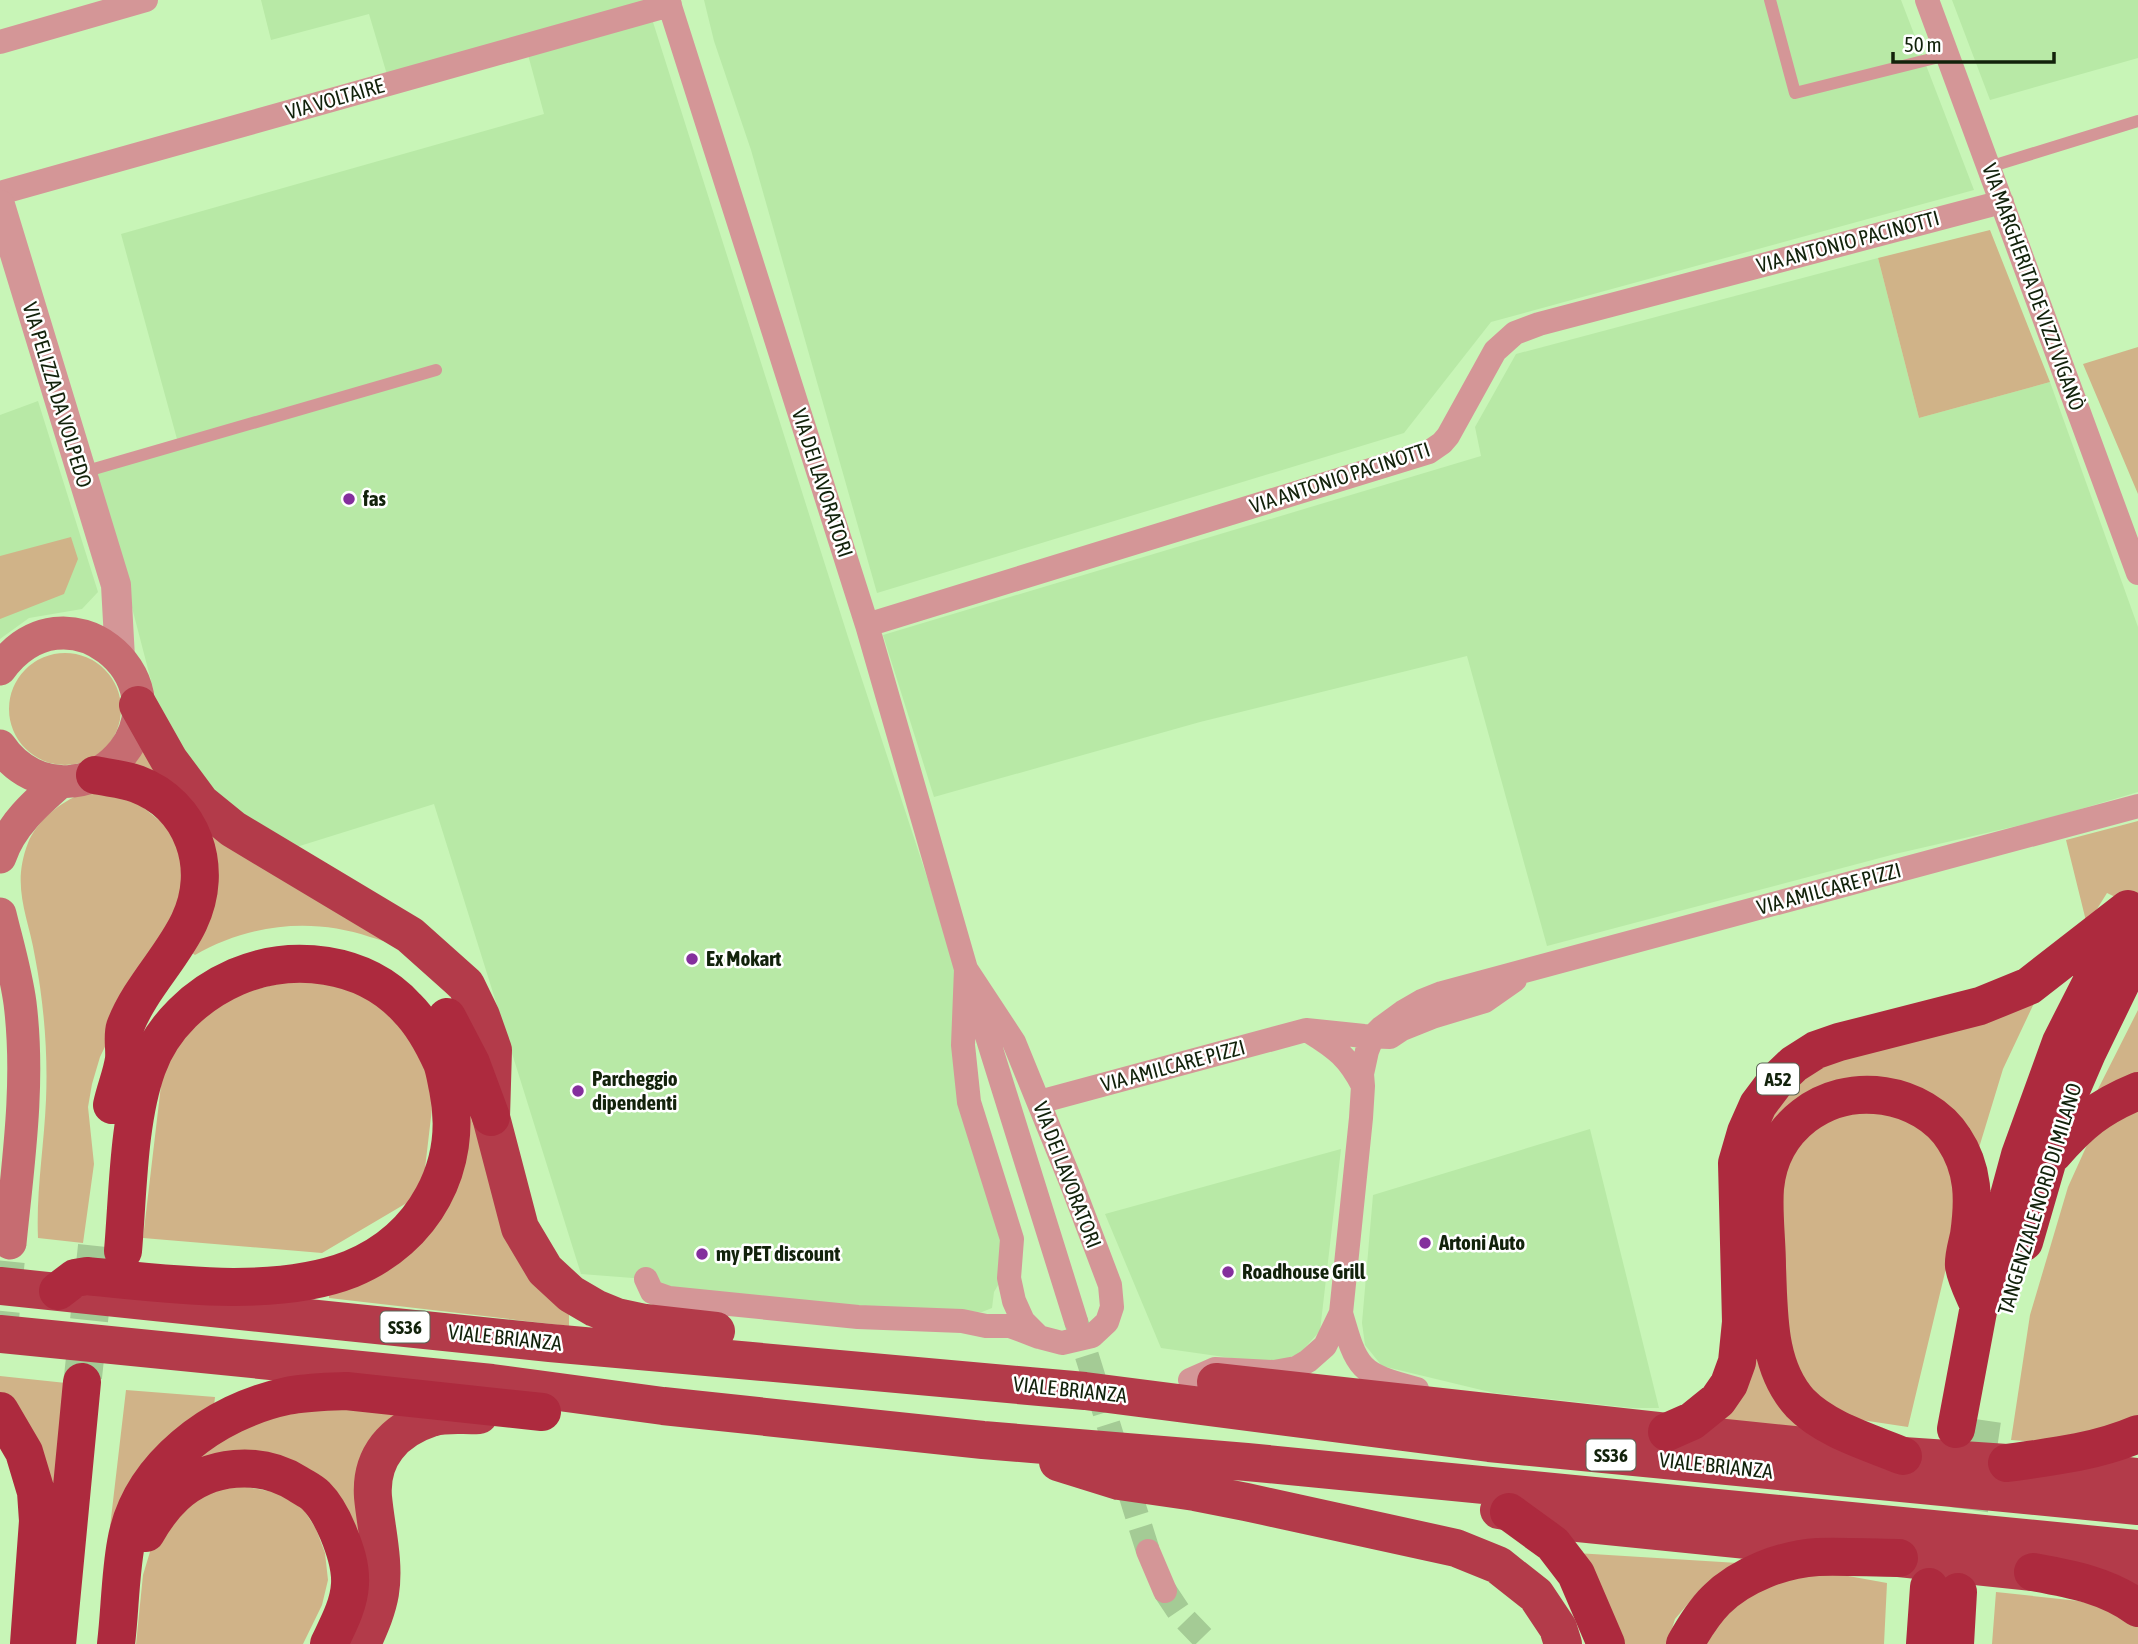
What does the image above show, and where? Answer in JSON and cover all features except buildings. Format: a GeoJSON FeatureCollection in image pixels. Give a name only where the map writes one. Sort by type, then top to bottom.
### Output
{"type":"FeatureCollection","features":[{"type":"Feature","properties":{"kind":"highway"},"geometry":{"type":"LineString","coordinates":[[138,705],[169,760],[201,803],[233,829],[410,935],[466,985],[493,1050],[491,1117]]}},
{"type":"Feature","properties":{"kind":"highway"},"geometry":{"type":"LineString","coordinates":[[58,1292],[75,1278],[87,1276],[162,1284],[264,1286],[296,1283],[350,1269],[377,1256],[396,1242],[414,1224],[434,1196],[440,1186],[450,1150],[452,1107],[443,1065],[420,1022],[405,1005],[365,978],[322,964],[300,962],[254,970],[205,993],[175,1021],[159,1043],[148,1067],[136,1110],[110,1249],[112,1103],[124,1059],[124,1029],[141,997],[190,921],[200,880],[198,851],[183,820],[155,793],[136,784],[77,779]]}},
{"type":"Feature","properties":{"kind":"highway","name":"TANGENZIALE NORD DI MILANO"},"geometry":{"type":"LineString","coordinates":[[1667,1432],[1692,1421],[1718,1400],[1729,1384],[1737,1362],[1741,1322],[1737,1163],[1758,1105],[1776,1081],[1794,1064],[1816,1050],[1980,1006],[2029,986],[2128,909],[2061,1042],[2020,1155],[1979,1306],[1969,1424],[2067,1100],[2138,948]]}},
{"type":"Feature","properties":{"kind":"highway"},"geometry":{"type":"LineString","coordinates":[[124,1059],[164,996],[188,975],[214,958],[238,948],[290,937],[342,941],[369,952],[409,976],[445,1013],[471,1063],[491,1117],[520,1228],[545,1270],[571,1294],[595,1308],[617,1317],[645,1323],[719,1332],[753,1360]]}},
{"type":"Feature","properties":{"kind":"highway","name":"A52"},"geometry":{"type":"LineString","coordinates":[[2047,1161],[2074,1129],[2097,1111],[2138,1091]]}},
{"type":"Feature","properties":{"kind":"highway"},"geometry":{"type":"LineString","coordinates":[[1903,1456],[1846,1433],[1817,1417],[1794,1395],[1781,1371],[1770,1332],[1765,1189],[1774,1154],[1790,1128],[1805,1114],[1825,1102],[1854,1095],[1894,1098],[1913,1104],[1933,1116],[1952,1136],[1966,1160],[1972,1185],[1964,1266],[1979,1306]]}},
{"type":"Feature","properties":{"kind":"highway","name":"VIALE BRIANZA"},"geometry":{"type":"LineString","coordinates":[[0,1286],[551,1343],[1085,1391],[1489,1443],[2138,1506]]}},
{"type":"Feature","properties":{"kind":"highway","name":"VIALE BRIANZA"},"geometry":{"type":"LineString","coordinates":[[0,1334],[492,1383],[663,1406],[984,1440],[1247,1462],[2138,1549]]}},
{"type":"Feature","properties":{"kind":"highway"},"geometry":{"type":"LineString","coordinates":[[1085,1391],[1190,1380],[1667,1432],[2138,1477]]}},
{"type":"Feature","properties":{"kind":"highway"},"geometry":{"type":"LineString","coordinates":[[57,1644],[95,1384],[84,1644]]}},
{"type":"Feature","properties":{"kind":"highway"},"geometry":{"type":"LineString","coordinates":[[116,1644],[126,1542],[135,1513],[148,1487],[162,1467],[191,1441],[232,1415],[286,1396],[336,1391],[586,1416],[663,1406]]}},
{"type":"Feature","properties":{"kind":"highway"},"geometry":{"type":"LineString","coordinates":[[0,1412],[23,1452],[36,1492],[38,1521],[29,1644]]}},
{"type":"Feature","properties":{"kind":"highway"},"geometry":{"type":"LineString","coordinates":[[362,1644],[380,1594],[381,1562],[373,1478],[384,1451],[398,1435],[433,1417],[542,1412]]}},
{"type":"Feature","properties":{"kind":"highway"},"geometry":{"type":"LineString","coordinates":[[2007,1463],[2062,1456],[2138,1434]]}},
{"type":"Feature","properties":{"kind":"highway"},"geometry":{"type":"LineString","coordinates":[[984,1440],[1119,1481],[1246,1502],[1456,1548],[1498,1565],[1536,1595],[1558,1628],[1563,1644]]}},
{"type":"Feature","properties":{"kind":"highway"},"geometry":{"type":"LineString","coordinates":[[1247,1462],[1355,1494],[1476,1506],[1578,1523],[2033,1572],[2138,1577]]}},
{"type":"Feature","properties":{"kind":"highway"},"geometry":{"type":"LineString","coordinates":[[120,1604],[146,1532],[176,1493],[211,1474],[234,1468],[262,1469],[288,1477],[316,1496],[332,1519],[346,1552],[350,1585],[344,1612],[329,1644]]}},
{"type":"Feature","properties":{"kind":"highway"},"geometry":{"type":"LineString","coordinates":[[1509,1512],[1553,1544],[1576,1574],[1606,1644]]}},
{"type":"Feature","properties":{"kind":"highway"},"geometry":{"type":"LineString","coordinates":[[1685,1644],[1696,1623],[1717,1599],[1742,1581],[1776,1566],[1817,1557],[1899,1558]]}},
{"type":"Feature","properties":{"kind":"highway"},"geometry":{"type":"LineString","coordinates":[[2033,1572],[2090,1583],[2110,1591],[2138,1608]]}},
{"type":"Feature","properties":{"kind":"highway"},"geometry":{"type":"LineString","coordinates":[[1925,1644],[1943,1590],[1955,1644]]}},
{"type":"Feature","properties":{"kind":"main road"},"geometry":{"type":"LineString","coordinates":[[3,660],[29,641],[42,636],[54,633],[78,634],[99,642],[120,659],[129,672],[138,705],[135,727],[127,747],[118,759],[42,798],[5,845]]}},
{"type":"Feature","properties":{"kind":"main road"},"geometry":{"type":"LineString","coordinates":[[3,751],[17,766],[45,780],[77,779]]}},
{"type":"Feature","properties":{"kind":"main road"},"geometry":{"type":"LineString","coordinates":[[3,751],[10,773],[5,845]]}},
{"type":"Feature","properties":{"kind":"main road"},"geometry":{"type":"LineString","coordinates":[[0,914],[20,1002],[24,1063],[23,1118],[10,1243]]}},
{"type":"Feature","properties":{"kind":"street"},"geometry":{"type":"LineString","coordinates":[[0,42],[146,0]]}},
{"type":"Feature","properties":{"kind":"street","name":"VIA MARGHERITA DE VIZZI VIGANÒ"},"geometry":{"type":"LineString","coordinates":[[1927,0],[2138,573]]}},
{"type":"Feature","properties":{"kind":"street","name":"VIA VOLTAIRE"},"geometry":{"type":"LineString","coordinates":[[0,193],[669,3]]}},
{"type":"Feature","properties":{"kind":"street","name":"VIA DEI LAVORATORI"},"geometry":{"type":"LineString","coordinates":[[669,3],[867,625],[966,968],[1076,1321]]}},
{"type":"Feature","properties":{"kind":"street","name":"VIA ANTONIO PACINOTTI"},"geometry":{"type":"LineString","coordinates":[[867,625],[1429,452],[1448,436],[1495,351],[1504,341],[1526,328],[2002,202]]}},
{"type":"Feature","properties":{"kind":"street","name":"VIA PELIZZA DA VOLPEDO"},"geometry":{"type":"LineString","coordinates":[[0,205],[116,585],[120,659]]}},
{"type":"Feature","properties":{"kind":"street"},"geometry":{"type":"LineString","coordinates":[[78,634],[95,621],[107,605],[116,585]]}},
{"type":"Feature","properties":{"kind":"street","name":"VIA AMILCARE PIZZI"},"geometry":{"type":"LineString","coordinates":[[1039,1102],[1306,1030],[1382,1036],[1393,1019],[1422,1001],[1454,989],[2138,806]]}},
{"type":"Feature","properties":{"kind":"street","name":"VIA DEI LAVORATORI"},"geometry":{"type":"LineString","coordinates":[[646,1279],[652,1292],[669,1298],[858,1317],[962,1321],[986,1326],[1010,1326],[1062,1343],[1092,1336],[1107,1322],[1112,1307],[1110,1285],[1090,1229],[1014,1042],[966,968]]}},
{"type":"Feature","properties":{"kind":"street","name":"VIA DEI LAVORATORI"},"geometry":{"type":"LineString","coordinates":[[966,968],[963,1045],[969,1102],[1012,1238],[1009,1278],[1014,1301],[1023,1321],[1039,1337]]}},
{"type":"Feature","properties":{"kind":"street"},"geometry":{"type":"LineString","coordinates":[[1306,1030],[1332,1045],[1345,1057],[1363,1086]]}},
{"type":"Feature","properties":{"kind":"street"},"geometry":{"type":"LineString","coordinates":[[1190,1380],[1215,1369],[1274,1372],[1296,1368],[1308,1362],[1325,1346],[1341,1313],[1362,1074],[1382,1036]]}},
{"type":"Feature","properties":{"kind":"street","name":"VIA DEI LAVORATORI"},"geometry":{"type":"LineString","coordinates":[[962,1321],[995,1313],[998,1295],[1009,1278]]}},
{"type":"Feature","properties":{"kind":"street"},"geometry":{"type":"LineString","coordinates":[[1341,1313],[1352,1351],[1369,1373],[1384,1381],[1459,1401],[1485,1412]]}},
{"type":"Feature","properties":{"kind":"street"},"geometry":{"type":"LineString","coordinates":[[1148,1551],[1165,1591]]}},
{"type":"Feature","properties":{"kind":"lane"},"geometry":{"type":"LineString","coordinates":[[1770,0],[1795,93],[1947,55]]}},
{"type":"Feature","properties":{"kind":"lane"},"geometry":{"type":"LineString","coordinates":[[1989,167],[2138,121]]}},
{"type":"Feature","properties":{"kind":"lane"},"geometry":{"type":"LineString","coordinates":[[80,473],[436,370]]}},
{"type":"Feature","properties":{"kind":"shaded area"},"geometry":{"type":"Polygon","coordinates":[[[261,0],[646,0],[848,637],[968,1002],[956,1044],[1006,1239],[1004,1275],[994,1292],[992,1308],[982,1312],[875,1309],[666,1288],[646,1279],[581,1274],[434,804],[290,849],[208,793],[162,723],[95,465],[177,439],[121,234],[544,114],[527,51],[388,78],[369,14],[271,40],[261,0]]]}},
{"type":"Feature","properties":{"kind":"shaded area"},"geometry":{"type":"Polygon","coordinates":[[[704,0],[1901,0],[1974,190],[1491,322],[1404,433],[877,593],[751,150],[714,41],[704,0]]]}},
{"type":"Feature","properties":{"kind":"shaded area"},"geometry":{"type":"Polygon","coordinates":[[[1952,0],[2138,0],[2138,58],[1990,100],[1952,0]]]}},
{"type":"Feature","properties":{"kind":"shaded area"},"geometry":{"type":"Polygon","coordinates":[[[1990,230],[2050,382],[1919,418],[1878,258],[1990,230]]]}},
{"type":"Feature","properties":{"kind":"shaded area"},"geometry":{"type":"Polygon","coordinates":[[[1878,258],[1919,418],[2050,382],[2138,627],[2138,792],[2047,819],[1895,854],[1547,946],[1467,656],[1200,722],[934,797],[883,635],[1481,456],[1475,427],[1516,354],[1878,258]]]}},
{"type":"Feature","properties":{"kind":"shaded area"},"geometry":{"type":"Polygon","coordinates":[[[2138,347],[2138,494],[2083,364],[2138,347]]]}},
{"type":"Feature","properties":{"kind":"shaded area"},"geometry":{"type":"Polygon","coordinates":[[[38,401],[98,592],[82,609],[29,618],[0,639],[0,415],[38,401]]]}},
{"type":"Feature","properties":{"kind":"shaded area"},"geometry":{"type":"Polygon","coordinates":[[[71,537],[78,559],[64,594],[0,619],[0,556],[71,537]]]}},
{"type":"Feature","properties":{"kind":"shaded area"},"geometry":{"type":"Polygon","coordinates":[[[65,653],[86,658],[104,670],[116,688],[121,709],[116,730],[104,748],[86,760],[65,765],[44,760],[26,748],[14,730],[9,709],[14,688],[26,670],[44,658],[65,653]]]}},
{"type":"Feature","properties":{"kind":"shaded area"},"geometry":{"type":"Polygon","coordinates":[[[145,747],[391,938],[455,994],[450,997],[423,968],[391,944],[326,927],[258,930],[237,936],[195,955],[188,950],[214,895],[132,765],[145,747]]]}},
{"type":"Feature","properties":{"kind":"shaded area"},"geometry":{"type":"Polygon","coordinates":[[[124,792],[176,834],[189,882],[100,1057],[92,1084],[88,1107],[94,1164],[83,1243],[38,1238],[46,1100],[46,1046],[38,975],[22,901],[23,859],[37,827],[50,813],[66,802],[87,793],[124,792]]]}},
{"type":"Feature","properties":{"kind":"shaded area"},"geometry":{"type":"Polygon","coordinates":[[[2138,821],[2138,908],[2107,893],[2087,925],[2066,840],[2138,821]]]}},
{"type":"Feature","properties":{"kind":"shaded area"},"geometry":{"type":"Polygon","coordinates":[[[312,975],[392,1007],[435,1083],[422,1194],[322,1253],[143,1238],[164,1060],[219,999],[312,975]]]}},
{"type":"Feature","properties":{"kind":"shaded area"},"geometry":{"type":"Polygon","coordinates":[[[2036,999],[2003,1069],[1978,1151],[1885,1084],[1756,1135],[1808,1069],[2036,999]]]}},
{"type":"Feature","properties":{"kind":"shaded area"},"geometry":{"type":"Polygon","coordinates":[[[2138,1010],[2138,1075],[2094,1097],[2138,1010]]]}},
{"type":"Feature","properties":{"kind":"shaded area"},"geometry":{"type":"Polygon","coordinates":[[[458,1083],[569,1312],[569,1326],[329,1298],[329,1288],[420,1238],[458,1083]]]}},
{"type":"Feature","properties":{"kind":"shaded area"},"geometry":{"type":"Polygon","coordinates":[[[1895,1110],[1946,1149],[1959,1214],[1908,1427],[1835,1416],[1789,1366],[1778,1180],[1799,1138],[1835,1113],[1895,1110]]]}},
{"type":"Feature","properties":{"kind":"shaded area"},"geometry":{"type":"Polygon","coordinates":[[[2138,1110],[2138,1418],[2052,1443],[2011,1440],[2030,1315],[2068,1187],[2087,1145],[2110,1123],[2138,1110]]]}},
{"type":"Feature","properties":{"kind":"shaded area"},"geometry":{"type":"Polygon","coordinates":[[[1590,1129],[1659,1408],[1632,1408],[1494,1393],[1382,1366],[1365,1345],[1362,1323],[1373,1195],[1590,1129]]]}},
{"type":"Feature","properties":{"kind":"shaded area","name":"Roadhouse Grill"},"geometry":{"type":"Polygon","coordinates":[[[1341,1149],[1320,1331],[1300,1353],[1274,1364],[1161,1348],[1105,1214],[1341,1149]]]}},
{"type":"Feature","properties":{"kind":"shaded area"},"geometry":{"type":"Polygon","coordinates":[[[1752,1320],[1807,1427],[1703,1427],[1752,1320]]]}},
{"type":"Feature","properties":{"kind":"shaded area"},"geometry":{"type":"Polygon","coordinates":[[[0,1376],[66,1383],[54,1506],[0,1394],[0,1376]]]}},
{"type":"Feature","properties":{"kind":"shaded area"},"geometry":{"type":"Polygon","coordinates":[[[126,1390],[215,1397],[214,1406],[132,1482],[110,1527],[126,1390]]]}},
{"type":"Feature","properties":{"kind":"shaded area"},"geometry":{"type":"Polygon","coordinates":[[[297,1406],[401,1411],[367,1550],[333,1503],[180,1461],[215,1435],[297,1406]]]}},
{"type":"Feature","properties":{"kind":"shaded area"},"geometry":{"type":"Polygon","coordinates":[[[237,1485],[278,1493],[302,1507],[316,1529],[325,1553],[328,1580],[322,1605],[303,1644],[136,1644],[143,1575],[153,1542],[198,1496],[237,1485]]]}},
{"type":"Feature","properties":{"kind":"shaded area"},"geometry":{"type":"Polygon","coordinates":[[[1576,1553],[1738,1563],[1703,1586],[1675,1619],[1667,1644],[1622,1644],[1576,1553]]]}},
{"type":"Feature","properties":{"kind":"shaded area"},"geometry":{"type":"Polygon","coordinates":[[[1826,1572],[1887,1583],[1884,1644],[1706,1644],[1712,1629],[1747,1597],[1782,1574],[1826,1572]]]}},
{"type":"Feature","properties":{"kind":"shaded area"},"geometry":{"type":"Polygon","coordinates":[[[1996,1592],[2079,1601],[2119,1612],[2138,1625],[2138,1644],[1992,1644],[1996,1592]]]}},
{"type":"Feature","properties":{"kind":"tunnel"},"geometry":{"type":"LineString","coordinates":[[0,1344],[10,1243]]}},
{"type":"Feature","properties":{"kind":"tunnel"},"geometry":{"type":"LineString","coordinates":[[83,1377],[97,1246]]}},
{"type":"Feature","properties":{"kind":"tunnel"},"geometry":{"type":"LineString","coordinates":[[1076,1321],[1148,1551]]}},
{"type":"Feature","properties":{"kind":"tunnel"},"geometry":{"type":"LineString","coordinates":[[1961,1566],[1982,1420]]}},
{"type":"Feature","properties":{"kind":"tunnel"},"geometry":{"type":"LineString","coordinates":[[1165,1591],[1181,1615],[1209,1644]]}},
{"type":"Feature","properties":{"kind":"place","name":"fas"},"geometry":{"type":"Point","coordinates":[349,499]}},
{"type":"Feature","properties":{"kind":"place","name":"Ex Mokart"},"geometry":{"type":"Point","coordinates":[692,959]}},
{"type":"Feature","properties":{"kind":"place","name":"Parcheggio dipendenti"},"geometry":{"type":"Point","coordinates":[578,1091]}},
{"type":"Feature","properties":{"kind":"place","name":"Artoni Auto"},"geometry":{"type":"Point","coordinates":[1425,1243]}},
{"type":"Feature","properties":{"kind":"place","name":"my PET discount"},"geometry":{"type":"Point","coordinates":[702,1254]}},
{"type":"Feature","properties":{"kind":"place","name":"Roadhouse Grill"},"geometry":{"type":"Point","coordinates":[1228,1272]}}]}
